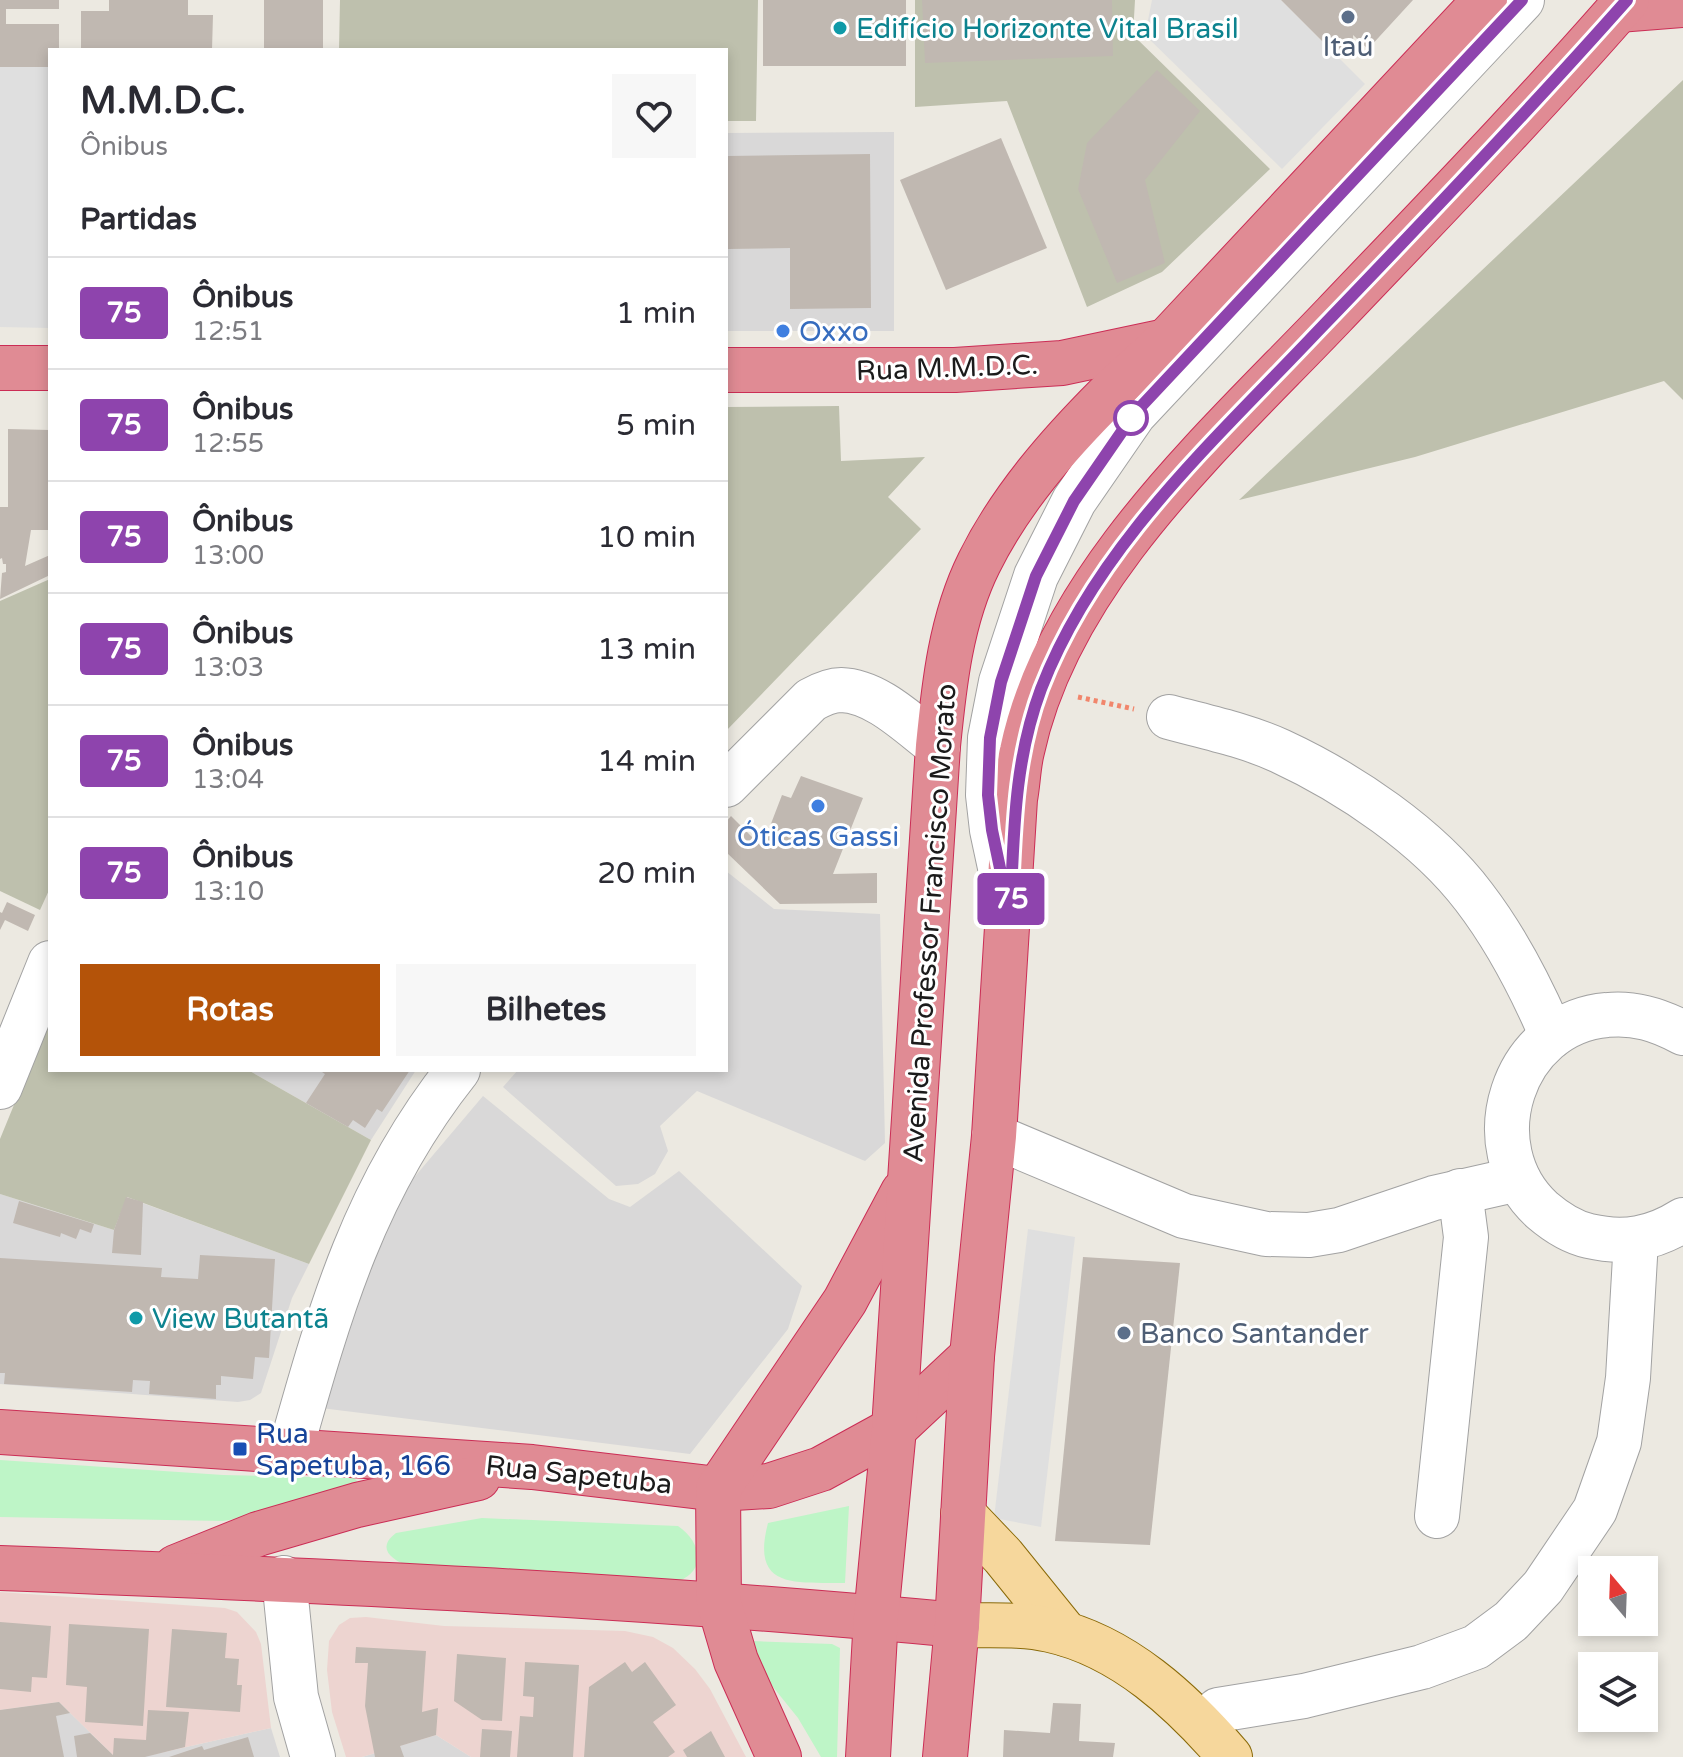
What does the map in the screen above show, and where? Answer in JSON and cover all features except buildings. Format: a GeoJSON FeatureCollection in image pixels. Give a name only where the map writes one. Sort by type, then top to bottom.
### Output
{"type":"FeatureCollection","features":[{"type":"Feature","properties":{"kind":"highway","name":"Avenida Professor Francisco Morato"},"geometry":{"type":"LineString","coordinates":[[868,1757],[876,1617],[894,1429],[938,746],[945,680],[958,621],[977,566],[1001,522],[1049,459],[1107,396],[1166,341],[1485,0]]}},
{"type":"Feature","properties":{"kind":"highway","name":"Avenida Professor Francisco Morato"},"geometry":{"type":"LineString","coordinates":[[945,1757],[957,1625],[972,1356],[994,1136],[1015,799],[1022,751],[1042,689],[1071,624],[1117,551],[1175,482],[1539,100],[1622,5]]}},
{"type":"Feature","properties":{"kind":"highway"},"geometry":{"type":"LineString","coordinates":[[1622,5],[1683,5]]}},
{"type":"Feature","properties":{"kind":"highway","name":"Rua M.M.D.C."},"geometry":{"type":"LineString","coordinates":[[728,370],[970,369],[1062,363],[1166,341]]}},
{"type":"Feature","properties":{"kind":"highway"},"geometry":{"type":"LineString","coordinates":[[0,368],[48,368]]}},
{"type":"Feature","properties":{"kind":"highway"},"geometry":{"type":"LineString","coordinates":[[779,1757],[746,1685],[719,1603],[718,1489],[845,1301],[910,1178]]}},
{"type":"Feature","properties":{"kind":"highway","name":"Rua Sapetuba"},"geometry":{"type":"LineString","coordinates":[[0,1432],[532,1467],[718,1489],[769,1486],[821,1469],[894,1429],[972,1356]]}},
{"type":"Feature","properties":{"kind":"highway"},"geometry":{"type":"LineString","coordinates":[[159,1574],[258,1534],[357,1505],[532,1467]]}},
{"type":"Feature","properties":{"kind":"highway"},"geometry":{"type":"LineString","coordinates":[[0,1568],[284,1578],[719,1603],[957,1625]]}},
{"type":"Feature","properties":{"kind":"highway"},"geometry":{"type":"LineString","coordinates":[[659,1600],[684,1615],[704,1634],[746,1685]]}},
{"type":"Feature","properties":{"kind":"main road"},"geometry":{"type":"LineString","coordinates":[[963,1514],[1052,1623],[1131,1667],[1202,1727]]}},
{"type":"Feature","properties":{"kind":"main road"},"geometry":{"type":"LineString","coordinates":[[957,1625],[1052,1623]]}},
{"type":"Feature","properties":{"kind":"street","name":"Avenida Professor Francisco Morato"},"geometry":{"type":"LineString","coordinates":[[1010,916],[988,795],[990,738],[1001,682],[1036,576],[1074,501],[1134,414],[1522,0]]}},
{"type":"Feature","properties":{"kind":"street"},"geometry":{"type":"LineString","coordinates":[[728,783],[811,700],[840,690],[861,694],[889,709],[938,746]]}},
{"type":"Feature","properties":{"kind":"street"},"geometry":{"type":"LineString","coordinates":[[1169,717],[1226,732],[1279,751],[1337,781],[1391,818],[1441,860],[1473,896],[1526,977],[1552,1036]]}},
{"type":"Feature","properties":{"kind":"street"},"geometry":{"type":"LineString","coordinates":[[0,1087],[48,968]]}},
{"type":"Feature","properties":{"kind":"street"},"geometry":{"type":"LineString","coordinates":[[1683,1033],[1661,1022],[1633,1015],[1605,1015],[1578,1022],[1552,1036],[1533,1054],[1518,1076],[1508,1101],[1506,1127],[1508,1154],[1518,1179],[1534,1202],[1555,1221],[1580,1234],[1608,1240],[1636,1240],[1666,1231],[1683,1220]]}},
{"type":"Feature","properties":{"kind":"street"},"geometry":{"type":"LineString","coordinates":[[290,1452],[330,1315],[368,1214],[409,1141],[457,1072]]}},
{"type":"Feature","properties":{"kind":"street"},"geometry":{"type":"LineString","coordinates":[[994,1136],[1114,1203],[1266,1234],[1309,1235],[1339,1230],[1460,1191],[1518,1179]]}},
{"type":"Feature","properties":{"kind":"street"},"geometry":{"type":"LineString","coordinates":[[1437,1516],[1466,1237],[1460,1191]]}},
{"type":"Feature","properties":{"kind":"street"},"geometry":{"type":"LineString","coordinates":[[1202,1727],[1195,1690],[1218,1688],[1266,1703],[1422,1667],[1476,1647],[1511,1621],[1543,1587],[1595,1510],[1619,1442],[1628,1378],[1636,1240]]}},
{"type":"Feature","properties":{"kind":"street"},"geometry":{"type":"LineString","coordinates":[[1029,1558],[1052,1623]]}},
{"type":"Feature","properties":{"kind":"street"},"geometry":{"type":"LineString","coordinates":[[284,1578],[296,1697],[313,1757]]}},
{"type":"Feature","properties":{"kind":"path"},"geometry":{"type":"LineString","coordinates":[[1042,689],[1169,717]]}},
{"type":"Feature","properties":{"kind":"shaded area"},"geometry":{"type":"Polygon","coordinates":[[[340,0],[758,0],[756,121],[728,121],[728,48],[339,48],[340,0]]]}},
{"type":"Feature","properties":{"kind":"shaded area"},"geometry":{"type":"Polygon","coordinates":[[[915,0],[1135,0],[1133,35],[1270,169],[1162,272],[1087,307],[1007,101],[915,107],[915,0]]]}},
{"type":"Feature","properties":{"kind":"shaded area"},"geometry":{"type":"Polygon","coordinates":[[[1152,0],[1281,0],[1365,84],[1282,169],[1145,35],[1152,0]]]}},
{"type":"Feature","properties":{"kind":"shaded area"},"geometry":{"type":"Polygon","coordinates":[[[0,67],[48,67],[48,328],[0,327],[0,67]]]}},
{"type":"Feature","properties":{"kind":"shaded area"},"geometry":{"type":"Polygon","coordinates":[[[1683,80],[1683,400],[1664,381],[1415,457],[1239,500],[1683,80]]]}},
{"type":"Feature","properties":{"kind":"shaded area"},"geometry":{"type":"Polygon","coordinates":[[[894,132],[894,331],[728,331],[728,133],[894,132]]]}},
{"type":"Feature","properties":{"kind":"shaded area"},"geometry":{"type":"Polygon","coordinates":[[[839,406],[841,461],[925,457],[888,497],[921,529],[728,729],[728,407],[839,406]]]}},
{"type":"Feature","properties":{"kind":"shaded area"},"geometry":{"type":"Polygon","coordinates":[[[48,580],[48,892],[40,910],[0,891],[0,601],[48,580]]]}},
{"type":"Feature","properties":{"kind":"shaded area"},"geometry":{"type":"Polygon","coordinates":[[[728,873],[774,909],[880,914],[885,1143],[865,1161],[697,1091],[660,1126],[668,1151],[655,1174],[638,1184],[616,1186],[503,1087],[516,1072],[728,1072],[728,873]]]}},
{"type":"Feature","properties":{"kind":"shaded area"},"geometry":{"type":"Polygon","coordinates":[[[48,1022],[48,1072],[252,1072],[371,1140],[309,1264],[127,1197],[114,1230],[0,1194],[0,1139],[48,1022]]]}},
{"type":"Feature","properties":{"kind":"shaded area"},"geometry":{"type":"Polygon","coordinates":[[[252,1072],[415,1072],[371,1140],[252,1072]]]}},
{"type":"Feature","properties":{"kind":"shaded area"},"geometry":{"type":"Polygon","coordinates":[[[483,1096],[609,1199],[630,1207],[679,1171],[802,1286],[788,1329],[690,1454],[321,1408],[384,1213],[483,1096]]]}},
{"type":"Feature","properties":{"kind":"shaded area","name":"View Butantã"},"geometry":{"type":"Polygon","coordinates":[[[0,1194],[114,1230],[126,1197],[309,1264],[292,1298],[261,1393],[250,1400],[238,1402],[0,1384],[0,1194]]]}},
{"type":"Feature","properties":{"kind":"shaded area"},"geometry":{"type":"Polygon","coordinates":[[[1028,1229],[1075,1237],[1041,1527],[994,1518],[1028,1229]]]}},
{"type":"Feature","properties":{"kind":"shaded area"},"geometry":{"type":"Polygon","coordinates":[[[0,1592],[225,1608],[237,1612],[256,1632],[261,1644],[271,1728],[142,1757],[115,1757],[59,1702],[0,1710],[0,1592]]]}},
{"type":"Feature","properties":{"kind":"shaded area"},"geometry":{"type":"Polygon","coordinates":[[[350,1618],[444,1626],[625,1631],[653,1637],[673,1648],[695,1669],[710,1689],[746,1757],[471,1757],[436,1735],[362,1757],[346,1757],[332,1712],[327,1670],[329,1641],[339,1625],[350,1618]]]}},
{"type":"Feature","properties":{"kind":"shaded area"},"geometry":{"type":"Polygon","coordinates":[[[59,1702],[115,1757],[0,1757],[0,1710],[59,1702]]]}},
{"type":"Feature","properties":{"kind":"shaded area"},"geometry":{"type":"Polygon","coordinates":[[[271,1728],[280,1757],[142,1757],[271,1728]]]}},
{"type":"Feature","properties":{"kind":"shaded area"},"geometry":{"type":"Polygon","coordinates":[[[436,1735],[471,1757],[362,1757],[436,1735]]]}},
{"type":"Feature","properties":{"kind":"green space"},"geometry":{"type":"Polygon","coordinates":[[[0,1460],[223,1475],[354,1478],[359,1483],[253,1516],[223,1521],[0,1517],[0,1460]]]}},
{"type":"Feature","properties":{"kind":"green space"},"geometry":{"type":"Polygon","coordinates":[[[849,1506],[845,1583],[795,1582],[772,1572],[766,1561],[764,1545],[768,1523],[849,1506]]]}},
{"type":"Feature","properties":{"kind":"green space"},"geometry":{"type":"Polygon","coordinates":[[[482,1518],[678,1526],[692,1539],[698,1555],[697,1562],[688,1576],[679,1581],[409,1566],[388,1553],[387,1544],[396,1533],[482,1518]]]}},
{"type":"Feature","properties":{"kind":"green space"},"geometry":{"type":"Polygon","coordinates":[[[752,1641],[832,1644],[840,1648],[837,1757],[821,1757],[798,1718],[749,1657],[752,1641]]]}},
{"type":"Feature","properties":{"kind":"bus line","name":"75"},"geometry":{"type":"LineString","coordinates":[[1522,0],[1134,414],[1074,501],[1036,576],[1001,682],[990,738],[988,795],[1010,916],[1015,799],[1022,751],[1042,689],[1071,624],[1117,551],[1175,482],[1539,100],[1627,0]]}},
{"type":"Feature","properties":{"kind":"place","name":"Itaú"},"geometry":{"type":"Point","coordinates":[1348,17]}},
{"type":"Feature","properties":{"kind":"place","name":"Edifício Horizonte Vital Brasil"},"geometry":{"type":"Point","coordinates":[840,28]}},
{"type":"Feature","properties":{"kind":"place","name":"Oxxo"},"geometry":{"type":"Point","coordinates":[783,331]}},
{"type":"Feature","properties":{"kind":"place","name":"Óticas Gassi"},"geometry":{"type":"Point","coordinates":[818,806]}},
{"type":"Feature","properties":{"kind":"place","name":"View Butantã"},"geometry":{"type":"Point","coordinates":[136,1318]}},
{"type":"Feature","properties":{"kind":"place","name":"Banco Santander"},"geometry":{"type":"Point","coordinates":[1124,1333]}},
{"type":"Feature","properties":{"kind":"place","name":"Rua Sapetuba, 166"},"geometry":{"type":"Point","coordinates":[240,1449]}}]}
